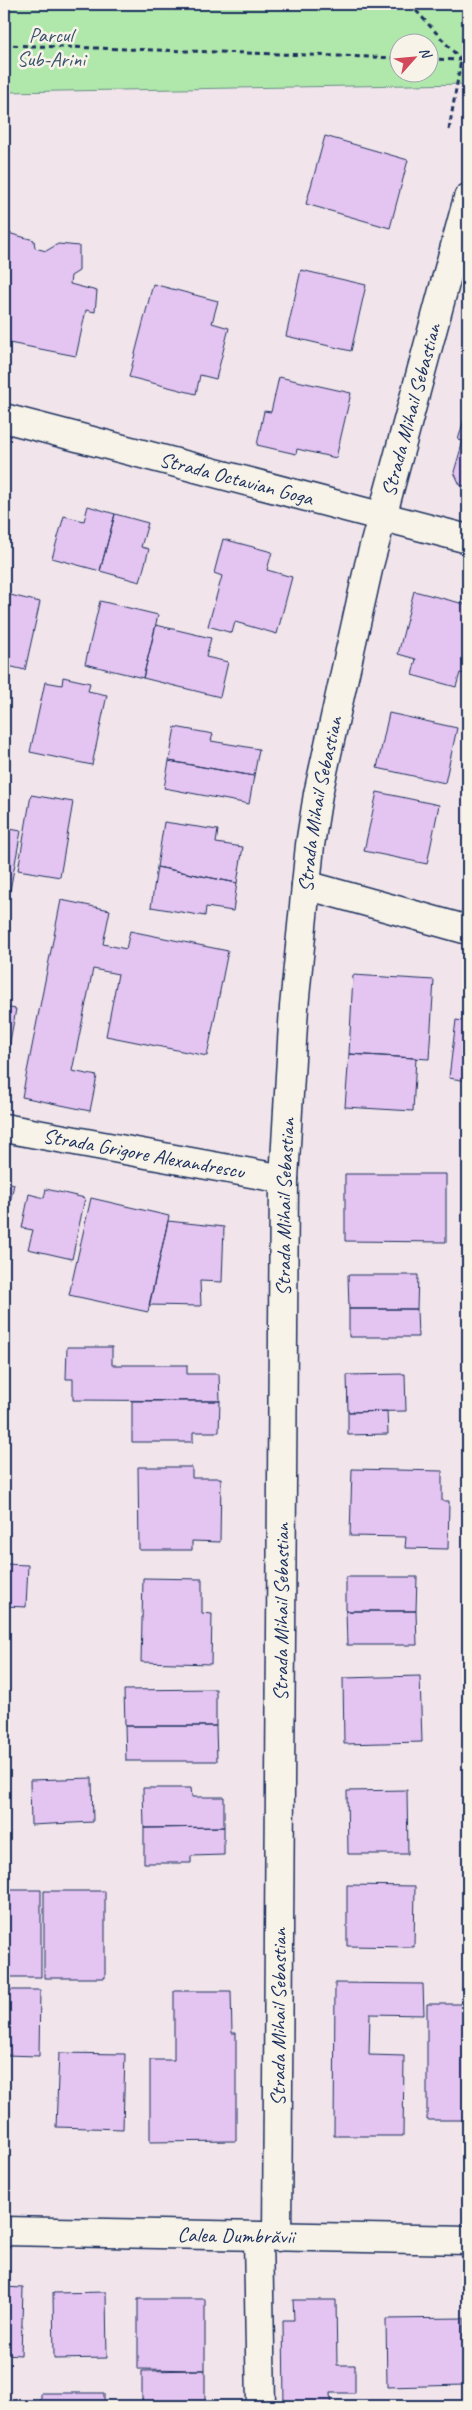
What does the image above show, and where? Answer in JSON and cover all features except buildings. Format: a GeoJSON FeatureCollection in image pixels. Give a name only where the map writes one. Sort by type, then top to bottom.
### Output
{"type":"FeatureCollection","features":[{"type":"Feature","properties":{"kind":"street","name":"Strada Mihail Sebastian"},"geometry":{"type":"LineString","coordinates":[[261,2406],[268,2237],[284,1180],[294,1006],[310,845],[330,733],[382,516],[468,198]]}},
{"type":"Feature","properties":{"kind":"street","name":"Strada Octavian Goga"},"geometry":{"type":"LineString","coordinates":[[4,418],[468,539]]}},
{"type":"Feature","properties":{"kind":"street"},"geometry":{"type":"LineString","coordinates":[[306,885],[468,930]]}},
{"type":"Feature","properties":{"kind":"street","name":"Strada Grigore Alexandrescu"},"geometry":{"type":"LineString","coordinates":[[4,1128],[284,1180]]}},
{"type":"Feature","properties":{"kind":"street","name":"Calea Dumbrăvii"},"geometry":{"type":"LineString","coordinates":[[4,2231],[468,2240]]}},
{"type":"Feature","properties":{"kind":"path"},"geometry":{"type":"LineString","coordinates":[[410,4],[461,60]]}},
{"type":"Feature","properties":{"kind":"path"},"geometry":{"type":"LineString","coordinates":[[4,45],[390,58]]}},
{"type":"Feature","properties":{"kind":"path"},"geometry":{"type":"LineString","coordinates":[[440,59],[461,60],[468,57]]}},
{"type":"Feature","properties":{"kind":"path"},"geometry":{"type":"LineString","coordinates":[[449,130],[461,60]]}},
{"type":"Feature","properties":{"kind":"green space","name":"Parcul Sub-Arini"},"geometry":{"type":"Polygon","coordinates":[[[4,4],[468,4],[468,84],[4,92],[4,4]]]}}]}
